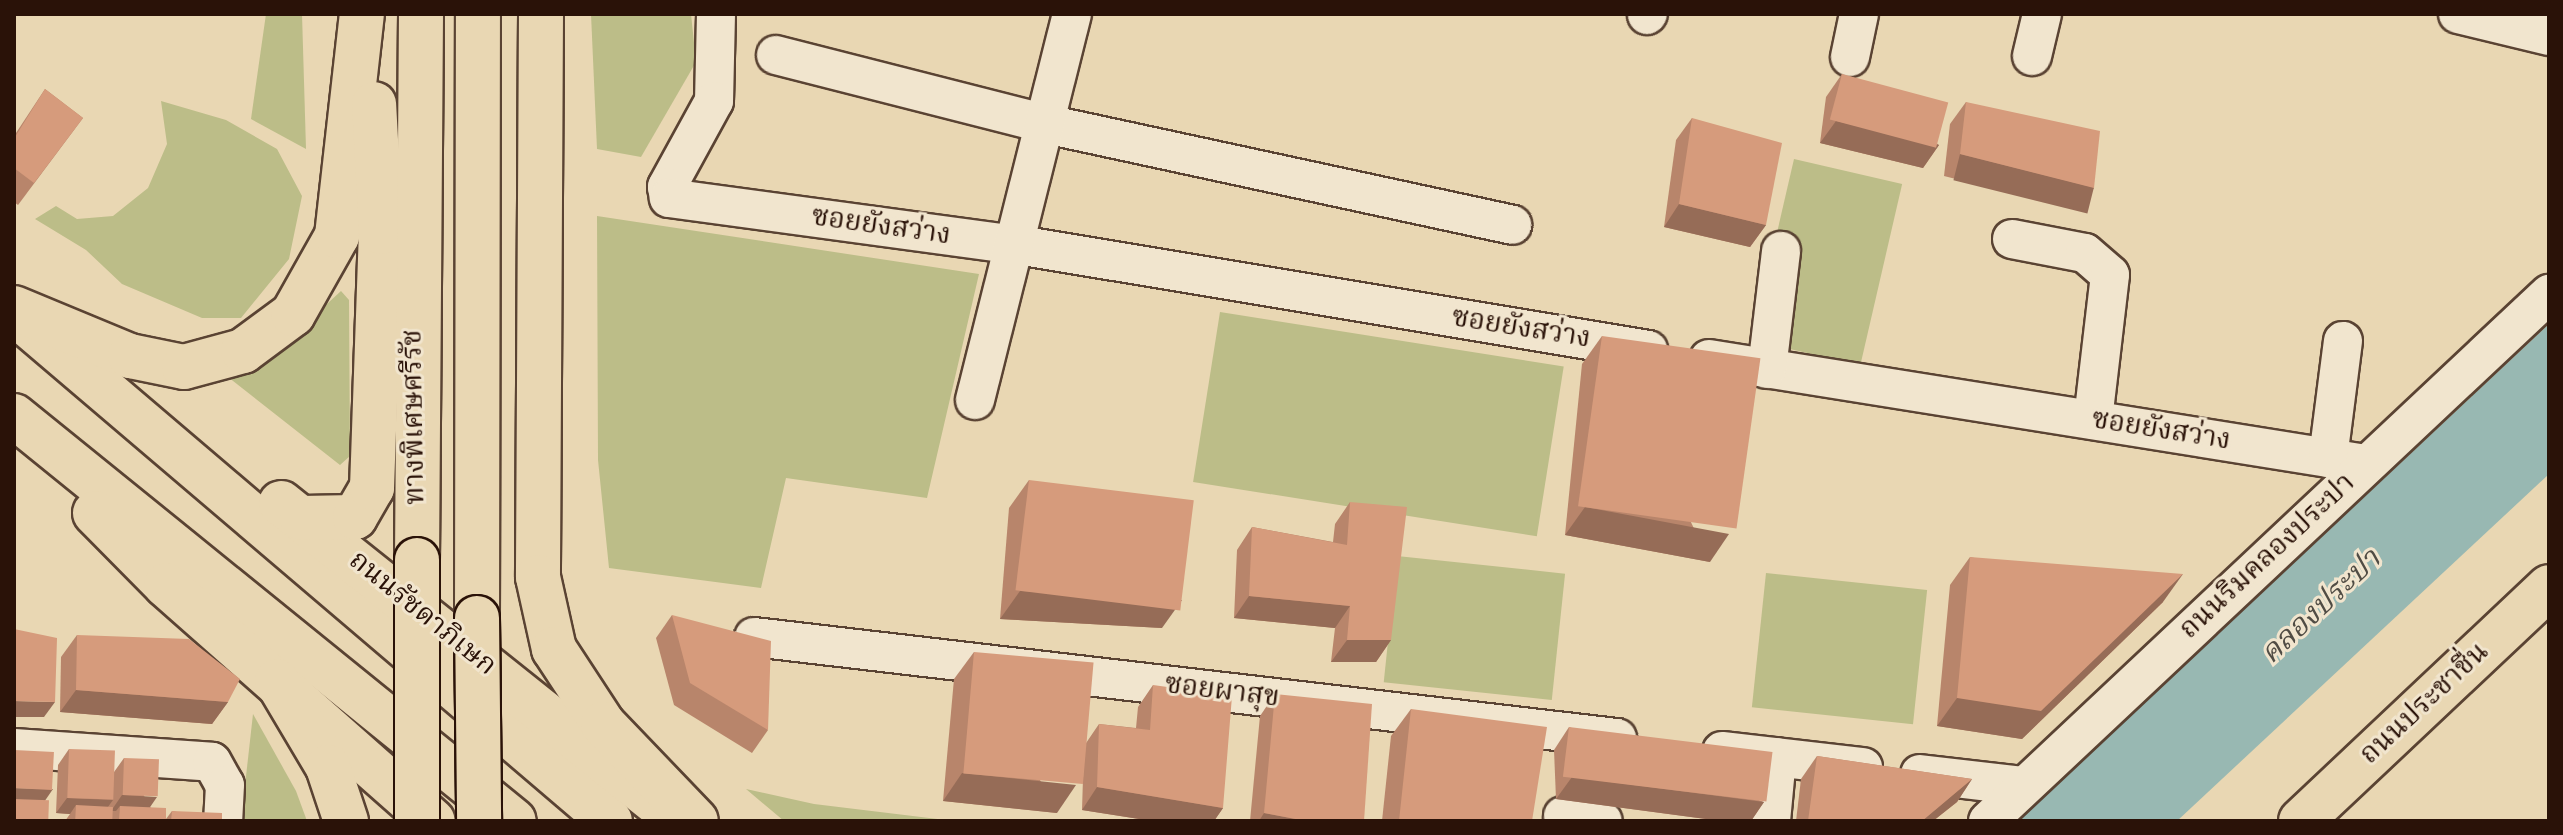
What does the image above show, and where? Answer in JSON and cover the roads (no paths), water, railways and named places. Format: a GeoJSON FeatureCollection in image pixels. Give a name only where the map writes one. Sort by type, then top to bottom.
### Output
{"type":"FeatureCollection","features":[{"type":"Feature","properties":{"kind":"main road","name":"ทางพิเศษศรีรัช"},"geometry":{"type":"LineString","coordinates":[[417,821],[421,14]]}},
{"type":"Feature","properties":{"kind":"main road"},"geometry":{"type":"LineString","coordinates":[[478,14],[479,821]]}},
{"type":"Feature","properties":{"kind":"main road"},"geometry":{"type":"LineString","coordinates":[[541,14],[543,198],[538,577],[554,649],[603,724],[696,821]]}},
{"type":"Feature","properties":{"kind":"main road"},"geometry":{"type":"LineString","coordinates":[[14,310],[130,356],[184,367],[243,351],[293,314],[337,236],[362,22]]}},
{"type":"Feature","properties":{"kind":"main road"},"geometry":{"type":"LineString","coordinates":[[302,518],[355,517],[372,488],[381,232],[362,22]]}},
{"type":"Feature","properties":{"kind":"main road","name":"ถนนรัชดาภิเษก"},"geometry":{"type":"LineString","coordinates":[[14,310],[610,821]]}},
{"type":"Feature","properties":{"kind":"main road"},"geometry":{"type":"LineString","coordinates":[[19,420],[102,522],[433,821]]}},
{"type":"Feature","properties":{"kind":"main road"},"geometry":{"type":"LineString","coordinates":[[19,420],[514,821]]}},
{"type":"Feature","properties":{"kind":"main road","name":"ถนนรัชดาภิเษก"},"geometry":{"type":"LineString","coordinates":[[151,429],[231,469],[302,518],[678,821]]}},
{"type":"Feature","properties":{"kind":"main road","name":"ถนนประชาชื่น"},"geometry":{"type":"LineString","coordinates":[[2301,821],[2549,587]]}},
{"type":"Feature","properties":{"kind":"main road"},"geometry":{"type":"LineString","coordinates":[[277,681],[328,767],[346,821]]}},
{"type":"Feature","properties":{"kind":"street","name":"ซอยยังสว่าง"},"geometry":{"type":"LineString","coordinates":[[716,14],[714,101],[667,187],[675,199],[1018,245],[2366,464]]}},
{"type":"Feature","properties":{"kind":"street"},"geometry":{"type":"LineString","coordinates":[[975,400],[1018,245],[1072,14]]}},
{"type":"Feature","properties":{"kind":"street"},"geometry":{"type":"LineString","coordinates":[[1850,57],[1859,14]]}},
{"type":"Feature","properties":{"kind":"street"},"geometry":{"type":"LineString","coordinates":[[2032,56],[2042,14]]}},
{"type":"Feature","properties":{"kind":"street"},"geometry":{"type":"LineString","coordinates":[[2458,14],[2549,36]]}},
{"type":"Feature","properties":{"kind":"street"},"geometry":{"type":"LineString","coordinates":[[776,55],[1046,124],[1512,225]]}},
{"type":"Feature","properties":{"kind":"street"},"geometry":{"type":"LineString","coordinates":[[2012,239],[2085,253],[2110,275],[2093,420]]}},
{"type":"Feature","properties":{"kind":"street"},"geometry":{"type":"LineString","coordinates":[[1767,369],[1781,251]]}},
{"type":"Feature","properties":{"kind":"street","name":"ถนนริมคลองประปา"},"geometry":{"type":"LineString","coordinates":[[1988,821],[2549,294]]}},
{"type":"Feature","properties":{"kind":"street"},"geometry":{"type":"LineString","coordinates":[[2328,458],[2343,341]]}},
{"type":"Feature","properties":{"kind":"street","name":"ซอยผาสุข"},"geometry":{"type":"LineString","coordinates":[[754,637],[2024,786]]}},
{"type":"Feature","properties":{"kind":"street"},"geometry":{"type":"LineString","coordinates":[[14,748],[212,762],[225,785],[223,821]]}},
{"type":"Feature","properties":{"kind":"street"},"geometry":{"type":"LineString","coordinates":[[1771,821],[1777,757]]}},
{"type":"Feature","properties":{"kind":"street"},"geometry":{"type":"LineString","coordinates":[[1563,816],[1603,821]]}},
{"type":"Feature","properties":{"kind":"water","name":"คลองประปา"},"geometry":{"type":"Polygon","coordinates":[[[2549,324],[2549,474],[2177,821],[2018,821],[2549,324]]]}}]}
